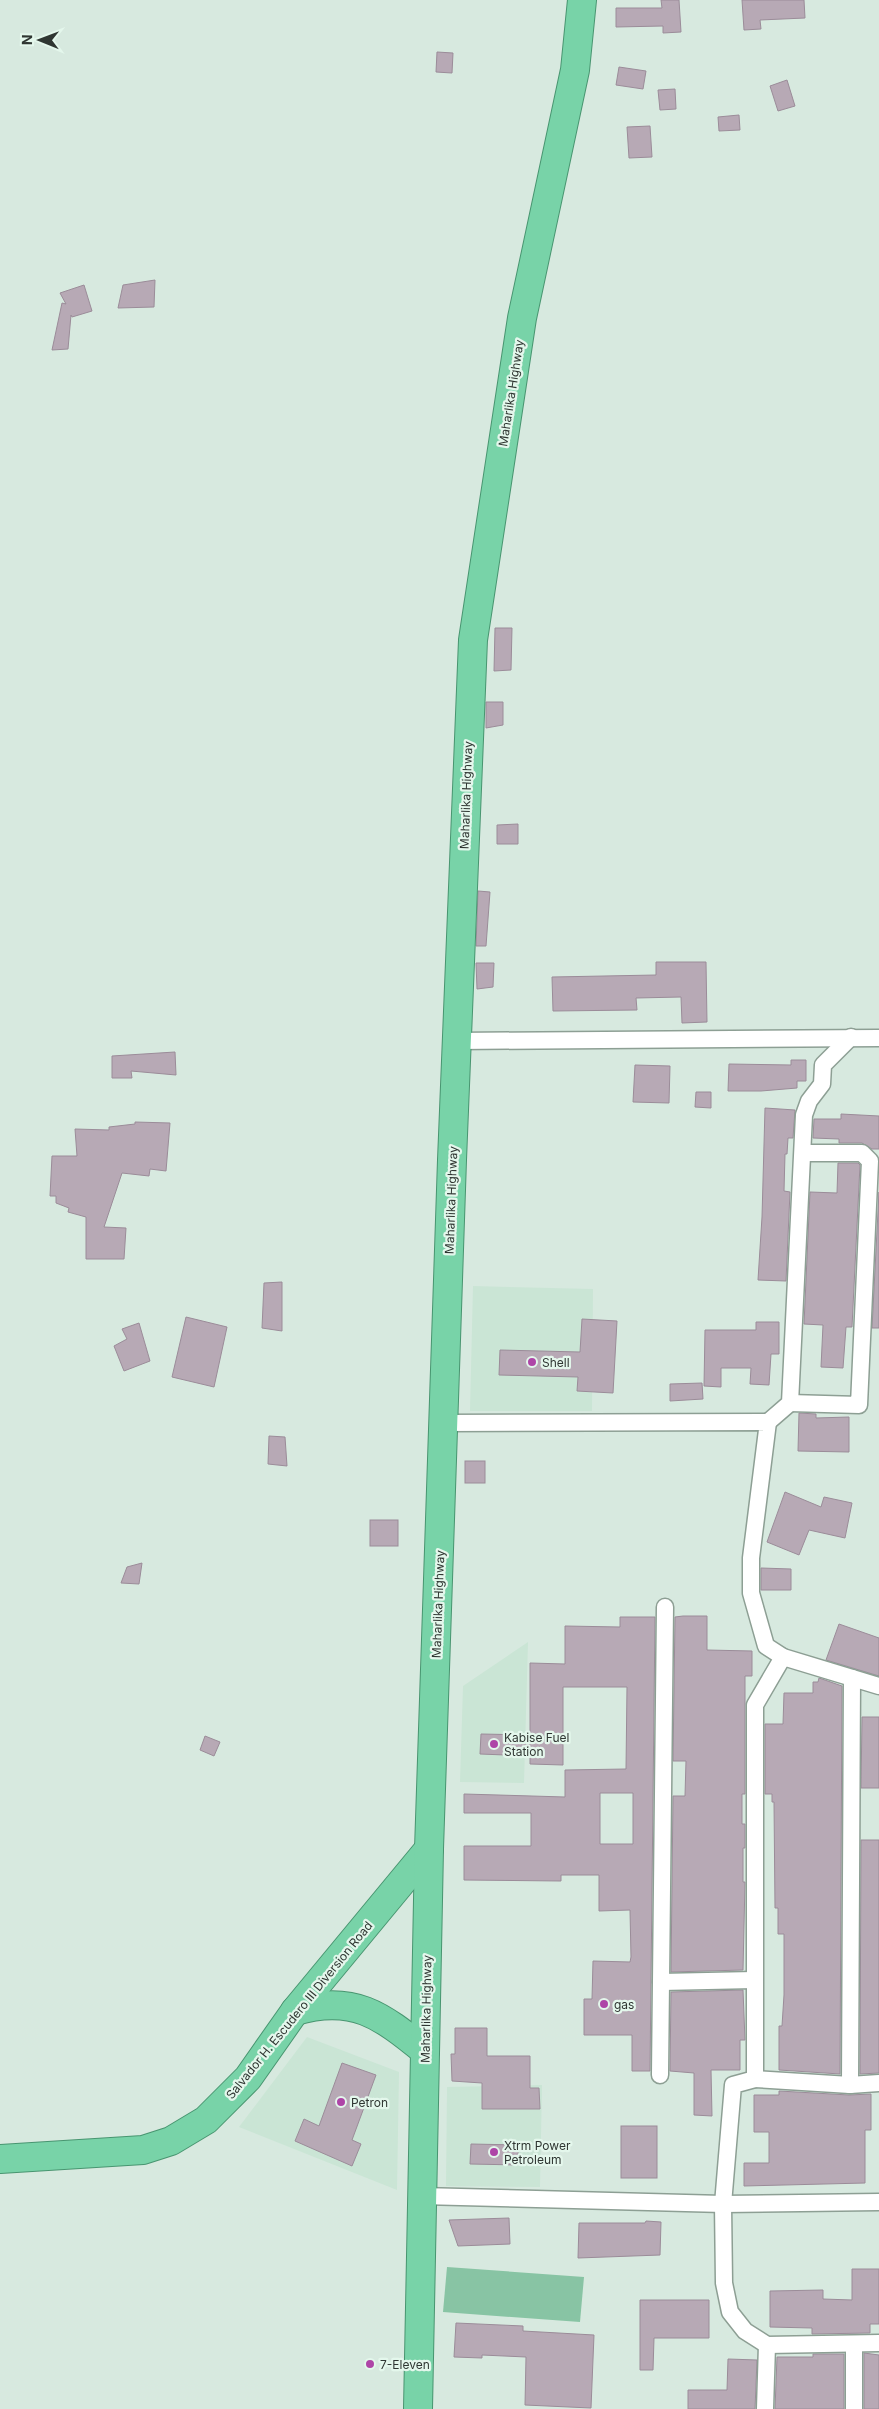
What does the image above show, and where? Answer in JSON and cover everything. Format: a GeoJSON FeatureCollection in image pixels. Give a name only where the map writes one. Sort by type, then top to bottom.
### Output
{"type":"FeatureCollection","features":[{"type":"Feature","properties":{"kind":"highway","name":"Maharlika Highway"},"geometry":{"type":"LineString","coordinates":[[418,2409],[429,1849],[473,640],[522,318],[575,70],[582,0]]}},
{"type":"Feature","properties":{"kind":"highway","name":"Salvador H. Escudero III Diversion Road"},"geometry":{"type":"LineString","coordinates":[[0,2159],[143,2150],[171,2142],[206,2120],[248,2078],[295,2011],[429,1849]]}},
{"type":"Feature","properties":{"kind":"highway"},"geometry":{"type":"LineString","coordinates":[[295,2011],[328,2004],[355,2007],[385,2021],[425,2051]]}},
{"type":"Feature","properties":{"kind":"street"},"geometry":{"type":"LineString","coordinates":[[790,1404],[804,1115],[809,1101],[822,1084],[823,1065],[851,1037]]}},
{"type":"Feature","properties":{"kind":"street"},"geometry":{"type":"LineString","coordinates":[[457,1041],[879,1038]]}},
{"type":"Feature","properties":{"kind":"street"},"geometry":{"type":"LineString","coordinates":[[444,1424],[768,1422],[790,1404],[859,1405],[870,1161],[862,1153],[803,1153]]}},
{"type":"Feature","properties":{"kind":"street"},"geometry":{"type":"LineString","coordinates":[[768,1422],[751,1558],[751,1593],[766,1646],[783,1657],[879,1686]]}},
{"type":"Feature","properties":{"kind":"street"},"geometry":{"type":"LineString","coordinates":[[660,2075],[665,1607]]}},
{"type":"Feature","properties":{"kind":"street"},"geometry":{"type":"LineString","coordinates":[[754,2080],[755,1705],[783,1657]]}},
{"type":"Feature","properties":{"kind":"street"},"geometry":{"type":"LineString","coordinates":[[850,2085],[852,1678]]}},
{"type":"Feature","properties":{"kind":"street"},"geometry":{"type":"LineString","coordinates":[[661,1982],[754,1980]]}},
{"type":"Feature","properties":{"kind":"street"},"geometry":{"type":"LineString","coordinates":[[879,2083],[850,2085],[754,2080],[733,2085],[723,2204],[724,2283],[730,2312],[745,2331],[767,2345],[879,2343]]}},
{"type":"Feature","properties":{"kind":"street"},"geometry":{"type":"LineString","coordinates":[[421,2196],[723,2204],[879,2202]]}},
{"type":"Feature","properties":{"kind":"street"},"geometry":{"type":"LineString","coordinates":[[854,2344],[854,2409]]}},
{"type":"Feature","properties":{"kind":"street"},"geometry":{"type":"LineString","coordinates":[[765,2409],[767,2345]]}},
{"type":"Feature","properties":{"kind":"shaded area"},"geometry":{"type":"Polygon","coordinates":[[[473,1286],[593,1289],[592,1411],[470,1411],[473,1286]]]}},
{"type":"Feature","properties":{"kind":"shaded area"},"geometry":{"type":"Polygon","coordinates":[[[528,1642],[524,1783],[460,1782],[463,1686],[528,1642]]]}},
{"type":"Feature","properties":{"kind":"shaded area"},"geometry":{"type":"Polygon","coordinates":[[[307,2037],[399,2072],[397,2190],[239,2127],[307,2037]]]}},
{"type":"Feature","properties":{"kind":"shaded area"},"geometry":{"type":"Polygon","coordinates":[[[542,2085],[540,2187],[446,2186],[447,2087],[542,2085]]]}},
{"type":"Feature","properties":{"kind":"green space"},"geometry":{"type":"Polygon","coordinates":[[[447,2267],[584,2277],[580,2322],[443,2312],[447,2267]]]}},
{"type":"Feature","properties":{"kind":"building"},"geometry":{"type":"Polygon","coordinates":[[[661,0],[679,0],[681,32],[663,33],[663,26],[616,27],[616,8],[662,8],[661,0]]]}},
{"type":"Feature","properties":{"kind":"building"},"geometry":{"type":"Polygon","coordinates":[[[742,0],[804,0],[805,18],[760,20],[761,29],[744,30],[742,0]]]}},
{"type":"Feature","properties":{"kind":"building"},"geometry":{"type":"Polygon","coordinates":[[[437,52],[453,53],[452,73],[436,72],[437,52]]]}},
{"type":"Feature","properties":{"kind":"building"},"geometry":{"type":"Polygon","coordinates":[[[619,67],[646,71],[643,89],[616,85],[619,67]]]}},
{"type":"Feature","properties":{"kind":"building"},"geometry":{"type":"Polygon","coordinates":[[[787,80],[795,106],[778,111],[770,86],[787,80]]]}},
{"type":"Feature","properties":{"kind":"building"},"geometry":{"type":"Polygon","coordinates":[[[675,89],[676,109],[660,110],[658,90],[675,89]]]}},
{"type":"Feature","properties":{"kind":"building"},"geometry":{"type":"Polygon","coordinates":[[[739,115],[740,130],[719,131],[718,117],[739,115]]]}},
{"type":"Feature","properties":{"kind":"building"},"geometry":{"type":"Polygon","coordinates":[[[650,126],[652,157],[629,158],[627,127],[650,126]]]}},
{"type":"Feature","properties":{"kind":"building"},"geometry":{"type":"Polygon","coordinates":[[[155,280],[154,307],[118,308],[123,285],[155,280]]]}},
{"type":"Feature","properties":{"kind":"building"},"geometry":{"type":"Polygon","coordinates":[[[84,285],[92,311],[72,317],[71,315],[68,349],[52,350],[62,303],[66,304],[60,293],[84,285]]]}},
{"type":"Feature","properties":{"kind":"building"},"geometry":{"type":"Polygon","coordinates":[[[495,628],[512,628],[511,670],[494,671],[495,628]]]}},
{"type":"Feature","properties":{"kind":"building"},"geometry":{"type":"Polygon","coordinates":[[[486,702],[503,702],[503,725],[486,728],[486,702]]]}},
{"type":"Feature","properties":{"kind":"building"},"geometry":{"type":"Polygon","coordinates":[[[518,824],[518,844],[497,844],[497,825],[518,824]]]}},
{"type":"Feature","properties":{"kind":"building"},"geometry":{"type":"Polygon","coordinates":[[[478,891],[490,892],[486,946],[476,946],[478,891]]]}},
{"type":"Feature","properties":{"kind":"building"},"geometry":{"type":"Polygon","coordinates":[[[656,962],[706,962],[707,1022],[682,1023],[681,997],[636,998],[637,1010],[553,1011],[552,977],[656,975],[656,962]]]}},
{"type":"Feature","properties":{"kind":"building"},"geometry":{"type":"Polygon","coordinates":[[[476,963],[494,963],[493,987],[477,989],[476,963]]]}},
{"type":"Feature","properties":{"kind":"building"},"geometry":{"type":"Polygon","coordinates":[[[175,1052],[176,1075],[131,1071],[132,1078],[112,1078],[112,1056],[175,1052]]]}},
{"type":"Feature","properties":{"kind":"building"},"geometry":{"type":"Polygon","coordinates":[[[791,1060],[806,1060],[806,1081],[797,1081],[797,1088],[728,1091],[729,1064],[791,1065],[791,1060]]]}},
{"type":"Feature","properties":{"kind":"building"},"geometry":{"type":"Polygon","coordinates":[[[635,1065],[670,1066],[669,1103],[633,1102],[635,1065]]]}},
{"type":"Feature","properties":{"kind":"building"},"geometry":{"type":"Polygon","coordinates":[[[696,1092],[711,1092],[711,1108],[695,1107],[696,1092]]]}},
{"type":"Feature","properties":{"kind":"building"},"geometry":{"type":"Polygon","coordinates":[[[765,1108],[795,1110],[793,1138],[788,1138],[787,1154],[785,1154],[784,1191],[790,1192],[786,1281],[758,1280],[765,1108]]]}},
{"type":"Feature","properties":{"kind":"building"},"geometry":{"type":"Polygon","coordinates":[[[841,1114],[879,1116],[879,1149],[872,1149],[862,1143],[839,1143],[839,1139],[813,1138],[814,1119],[841,1119],[841,1114]]]}},
{"type":"Feature","properties":{"kind":"building"},"geometry":{"type":"Polygon","coordinates":[[[135,1122],[170,1123],[166,1171],[150,1169],[149,1176],[122,1173],[104,1227],[126,1228],[124,1259],[86,1259],[86,1217],[68,1212],[69,1208],[56,1203],[56,1196],[50,1196],[52,1156],[77,1156],[75,1129],[109,1130],[109,1127],[135,1124],[135,1122]]]}},
{"type":"Feature","properties":{"kind":"building"},"geometry":{"type":"Polygon","coordinates":[[[838,1163],[858,1163],[860,1165],[852,1327],[846,1327],[843,1368],[821,1367],[823,1325],[804,1324],[810,1192],[837,1193],[838,1163]]]}},
{"type":"Feature","properties":{"kind":"building"},"geometry":{"type":"Polygon","coordinates":[[[879,1192],[879,1328],[872,1328],[879,1192]]]}},
{"type":"Feature","properties":{"kind":"building"},"geometry":{"type":"Polygon","coordinates":[[[282,1282],[282,1331],[262,1328],[264,1283],[282,1282]]]}},
{"type":"Feature","properties":{"kind":"building"},"geometry":{"type":"Polygon","coordinates":[[[186,1317],[227,1327],[214,1387],[172,1377],[186,1317]]]}},
{"type":"Feature","properties":{"kind":"building"},"geometry":{"type":"Polygon","coordinates":[[[582,1319],[617,1321],[613,1393],[577,1391],[578,1377],[499,1375],[500,1350],[580,1352],[582,1319]]]}},
{"type":"Feature","properties":{"kind":"building"},"geometry":{"type":"Polygon","coordinates":[[[756,1322],[779,1322],[779,1354],[771,1354],[769,1385],[750,1384],[751,1368],[721,1368],[721,1387],[704,1386],[705,1330],[756,1330],[756,1322]]]}},
{"type":"Feature","properties":{"kind":"building"},"geometry":{"type":"Polygon","coordinates":[[[139,1323],[150,1361],[124,1371],[114,1346],[127,1339],[122,1329],[139,1323]]]}},
{"type":"Feature","properties":{"kind":"building"},"geometry":{"type":"Polygon","coordinates":[[[702,1383],[703,1399],[670,1401],[670,1384],[702,1383]]]}},
{"type":"Feature","properties":{"kind":"building"},"geometry":{"type":"Polygon","coordinates":[[[799,1413],[816,1414],[816,1418],[849,1417],[849,1452],[798,1451],[799,1413]]]}},
{"type":"Feature","properties":{"kind":"building"},"geometry":{"type":"Polygon","coordinates":[[[269,1436],[285,1437],[287,1466],[268,1464],[269,1436]]]}},
{"type":"Feature","properties":{"kind":"building"},"geometry":{"type":"Polygon","coordinates":[[[465,1461],[485,1461],[485,1483],[465,1483],[465,1461]]]}},
{"type":"Feature","properties":{"kind":"building"},"geometry":{"type":"Polygon","coordinates":[[[785,1492],[821,1507],[824,1497],[852,1503],[845,1538],[809,1530],[799,1555],[767,1542],[785,1492]]]}},
{"type":"Feature","properties":{"kind":"building"},"geometry":{"type":"Polygon","coordinates":[[[370,1520],[398,1520],[398,1546],[370,1546],[370,1520]]]}},
{"type":"Feature","properties":{"kind":"building"},"geometry":{"type":"Polygon","coordinates":[[[142,1563],[139,1584],[121,1583],[127,1567],[142,1563]]]}},
{"type":"Feature","properties":{"kind":"building"},"geometry":{"type":"Polygon","coordinates":[[[761,1568],[791,1569],[791,1590],[761,1590],[761,1568]]]}},
{"type":"Feature","properties":{"kind":"building"},"geometry":{"type":"Polygon","coordinates":[[[707,1616],[707,1650],[752,1651],[752,1676],[745,1676],[745,1794],[742,1794],[742,1824],[745,1824],[745,1848],[743,1848],[743,1882],[745,1882],[743,1970],[671,1972],[673,1796],[685,1796],[686,1761],[673,1761],[675,1617],[707,1616]]]}},
{"type":"Feature","properties":{"kind":"building"},"geometry":{"type":"Polygon","coordinates":[[[620,1617],[655,1617],[650,2071],[632,2071],[632,2035],[584,2035],[584,1999],[592,1999],[593,1961],[630,1962],[631,1957],[630,1910],[599,1911],[599,1875],[561,1875],[561,1881],[464,1880],[464,1846],[531,1846],[531,1813],[464,1813],[464,1794],[565,1797],[565,1770],[626,1769],[627,1687],[563,1687],[563,1765],[530,1764],[530,1756],[480,1754],[481,1734],[530,1735],[530,1663],[565,1664],[565,1626],[620,1627],[620,1617]],[[600,1793],[600,1844],[633,1844],[633,1793],[600,1793]]]}},
{"type":"Feature","properties":{"kind":"building"},"geometry":{"type":"Polygon","coordinates":[[[839,1624],[879,1638],[879,1676],[826,1660],[839,1624]]]}},
{"type":"Feature","properties":{"kind":"building"},"geometry":{"type":"Polygon","coordinates":[[[819,1678],[842,1686],[840,2074],[779,2070],[779,2026],[782,2026],[784,1995],[784,1934],[778,1934],[778,1908],[775,1908],[774,1802],[772,1802],[772,1794],[765,1794],[765,1724],[783,1724],[784,1693],[813,1693],[813,1682],[818,1682],[819,1678]]]}},
{"type":"Feature","properties":{"kind":"building"},"geometry":{"type":"Polygon","coordinates":[[[862,1717],[879,1717],[879,1788],[861,1788],[862,1717]]]}},
{"type":"Feature","properties":{"kind":"building"},"geometry":{"type":"Polygon","coordinates":[[[205,1736],[220,1742],[214,1756],[200,1750],[205,1736]]]}},
{"type":"Feature","properties":{"kind":"building"},"geometry":{"type":"Polygon","coordinates":[[[861,1840],[879,1840],[879,2073],[860,2074],[861,1840]]]}},
{"type":"Feature","properties":{"kind":"building"},"geometry":{"type":"Polygon","coordinates":[[[743,1990],[745,2040],[740,2040],[740,2070],[711,2070],[712,2116],[694,2115],[694,2073],[670,2071],[671,1992],[743,1990]]]}},
{"type":"Feature","properties":{"kind":"building"},"geometry":{"type":"Polygon","coordinates":[[[455,2028],[487,2028],[487,2056],[530,2056],[530,2088],[539,2088],[540,2109],[482,2109],[482,2083],[452,2081],[451,2054],[455,2054],[455,2028]]]}},
{"type":"Feature","properties":{"kind":"building"},"geometry":{"type":"Polygon","coordinates":[[[342,2063],[376,2075],[352,2140],[361,2144],[352,2166],[295,2141],[304,2119],[319,2126],[342,2063]]]}},
{"type":"Feature","properties":{"kind":"building"},"geometry":{"type":"Polygon","coordinates":[[[779,2091],[849,2095],[871,2094],[871,2130],[865,2130],[865,2183],[744,2186],[744,2163],[769,2163],[769,2132],[754,2132],[754,2095],[779,2095],[779,2091]]]}},
{"type":"Feature","properties":{"kind":"building"},"geometry":{"type":"Polygon","coordinates":[[[621,2126],[657,2126],[657,2178],[621,2178],[621,2126]]]}},
{"type":"Feature","properties":{"kind":"building"},"geometry":{"type":"Polygon","coordinates":[[[471,2144],[518,2145],[518,2165],[470,2164],[471,2144]]]}},
{"type":"Feature","properties":{"kind":"building"},"geometry":{"type":"Polygon","coordinates":[[[509,2218],[510,2244],[458,2246],[449,2220],[509,2218]]]}},
{"type":"Feature","properties":{"kind":"building"},"geometry":{"type":"Polygon","coordinates":[[[646,2221],[661,2222],[660,2255],[578,2258],[579,2223],[645,2223],[646,2221]]]}},
{"type":"Feature","properties":{"kind":"building"},"geometry":{"type":"Polygon","coordinates":[[[852,2269],[879,2269],[879,2324],[870,2324],[870,2333],[812,2334],[812,2328],[770,2327],[770,2291],[823,2290],[823,2299],[852,2300],[852,2269]]]}},
{"type":"Feature","properties":{"kind":"building"},"geometry":{"type":"Polygon","coordinates":[[[640,2300],[709,2300],[709,2338],[654,2338],[653,2370],[640,2370],[640,2300]]]}},
{"type":"Feature","properties":{"kind":"building"},"geometry":{"type":"Polygon","coordinates":[[[456,2323],[523,2326],[523,2331],[594,2335],[591,2408],[525,2405],[526,2357],[482,2355],[482,2358],[454,2357],[456,2323]]]}},
{"type":"Feature","properties":{"kind":"building"},"geometry":{"type":"Polygon","coordinates":[[[864,2353],[879,2355],[879,2409],[864,2409],[864,2353]]]}},
{"type":"Feature","properties":{"kind":"building"},"geometry":{"type":"Polygon","coordinates":[[[813,2354],[844,2354],[844,2409],[775,2409],[777,2357],[813,2357],[813,2354]]]}},
{"type":"Feature","properties":{"kind":"building"},"geometry":{"type":"Polygon","coordinates":[[[728,2359],[757,2360],[755,2409],[688,2409],[688,2390],[727,2390],[728,2359]]]}},
{"type":"Feature","properties":{"kind":"place","name":"Shell"},"geometry":{"type":"Point","coordinates":[532,1362]}},
{"type":"Feature","properties":{"kind":"place","name":"Kabise Fuel Station"},"geometry":{"type":"Point","coordinates":[494,1744]}},
{"type":"Feature","properties":{"kind":"place","name":"gas"},"geometry":{"type":"Point","coordinates":[604,2004]}},
{"type":"Feature","properties":{"kind":"place","name":"Petron"},"geometry":{"type":"Point","coordinates":[341,2102]}},
{"type":"Feature","properties":{"kind":"place","name":"Xtrm Power Petroleum"},"geometry":{"type":"Point","coordinates":[494,2152]}},
{"type":"Feature","properties":{"kind":"place","name":"7-Eleven"},"geometry":{"type":"Point","coordinates":[370,2364]}}]}
